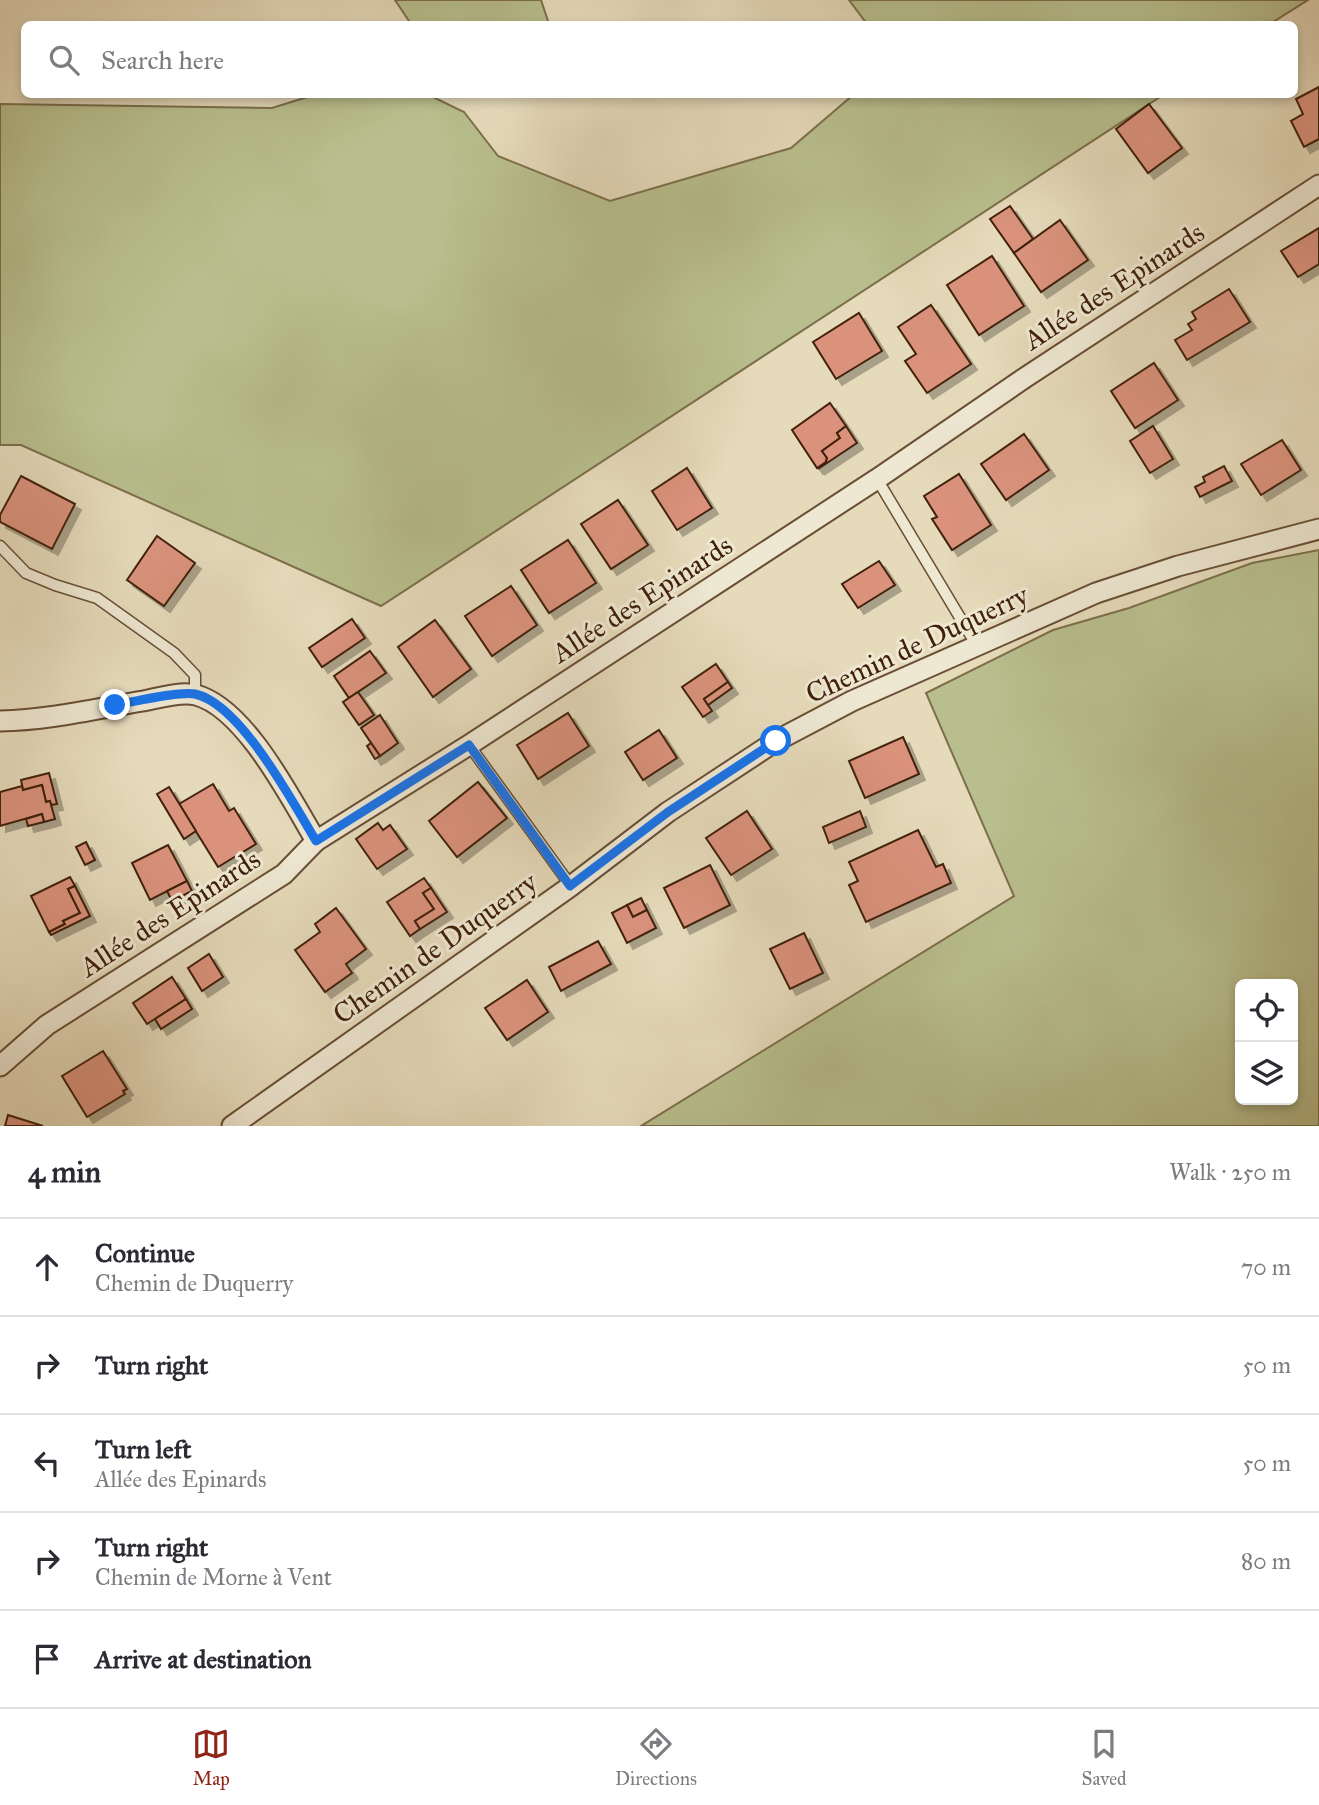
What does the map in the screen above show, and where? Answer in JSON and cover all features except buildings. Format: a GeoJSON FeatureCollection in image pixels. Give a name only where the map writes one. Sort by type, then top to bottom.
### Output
{"type":"FeatureCollection","features":[{"type":"Feature","properties":{"kind":"street","name":"Allée des Epinards"},"geometry":{"type":"LineString","coordinates":[[0,1066],[47,1025],[284,874],[316,841],[469,745],[877,479],[1026,377],[1319,185]]}},
{"type":"Feature","properties":{"kind":"street","name":"Chemin de Duquerry"},"geometry":{"type":"LineString","coordinates":[[232,1126],[570,886],[668,812],[776,741],[852,701],[1096,593],[1178,566],[1319,529]]}},
{"type":"Feature","properties":{"kind":"street"},"geometry":{"type":"LineString","coordinates":[[0,721],[37,720],[195,694],[225,710],[264,755],[316,841]]}},
{"type":"Feature","properties":{"kind":"lane"},"geometry":{"type":"LineString","coordinates":[[877,479],[977,646]]}},
{"type":"Feature","properties":{"kind":"lane"},"geometry":{"type":"LineString","coordinates":[[0,546],[26,573],[97,598],[174,653],[195,675],[195,694]]}},
{"type":"Feature","properties":{"kind":"lane"},"geometry":{"type":"LineString","coordinates":[[469,745],[570,886]]}},
{"type":"Feature","properties":{"kind":"green space"},"geometry":{"type":"Polygon","coordinates":[[[395,0],[541,0],[548,21],[409,21],[395,0]]]}},
{"type":"Feature","properties":{"kind":"green space"},"geometry":{"type":"Polygon","coordinates":[[[849,0],[1308,0],[1275,21],[865,21],[849,0]]]}},
{"type":"Feature","properties":{"kind":"green space"},"geometry":{"type":"Polygon","coordinates":[[[304,98],[435,98],[464,112],[498,156],[610,201],[791,148],[849,98],[1158,98],[381,606],[21,445],[0,445],[0,104],[272,108],[304,98]]]}},
{"type":"Feature","properties":{"kind":"green space"},"geometry":{"type":"Polygon","coordinates":[[[1319,550],[1319,1126],[641,1126],[1014,896],[926,693],[1053,630],[1129,608],[1252,563],[1319,550]]]}},
{"type":"Feature","properties":{"kind":"route"},"geometry":{"type":"LineString","coordinates":[[115,705],[195,694],[225,710],[264,755],[316,841],[469,745],[570,886],[668,812],[776,741]]}}]}
